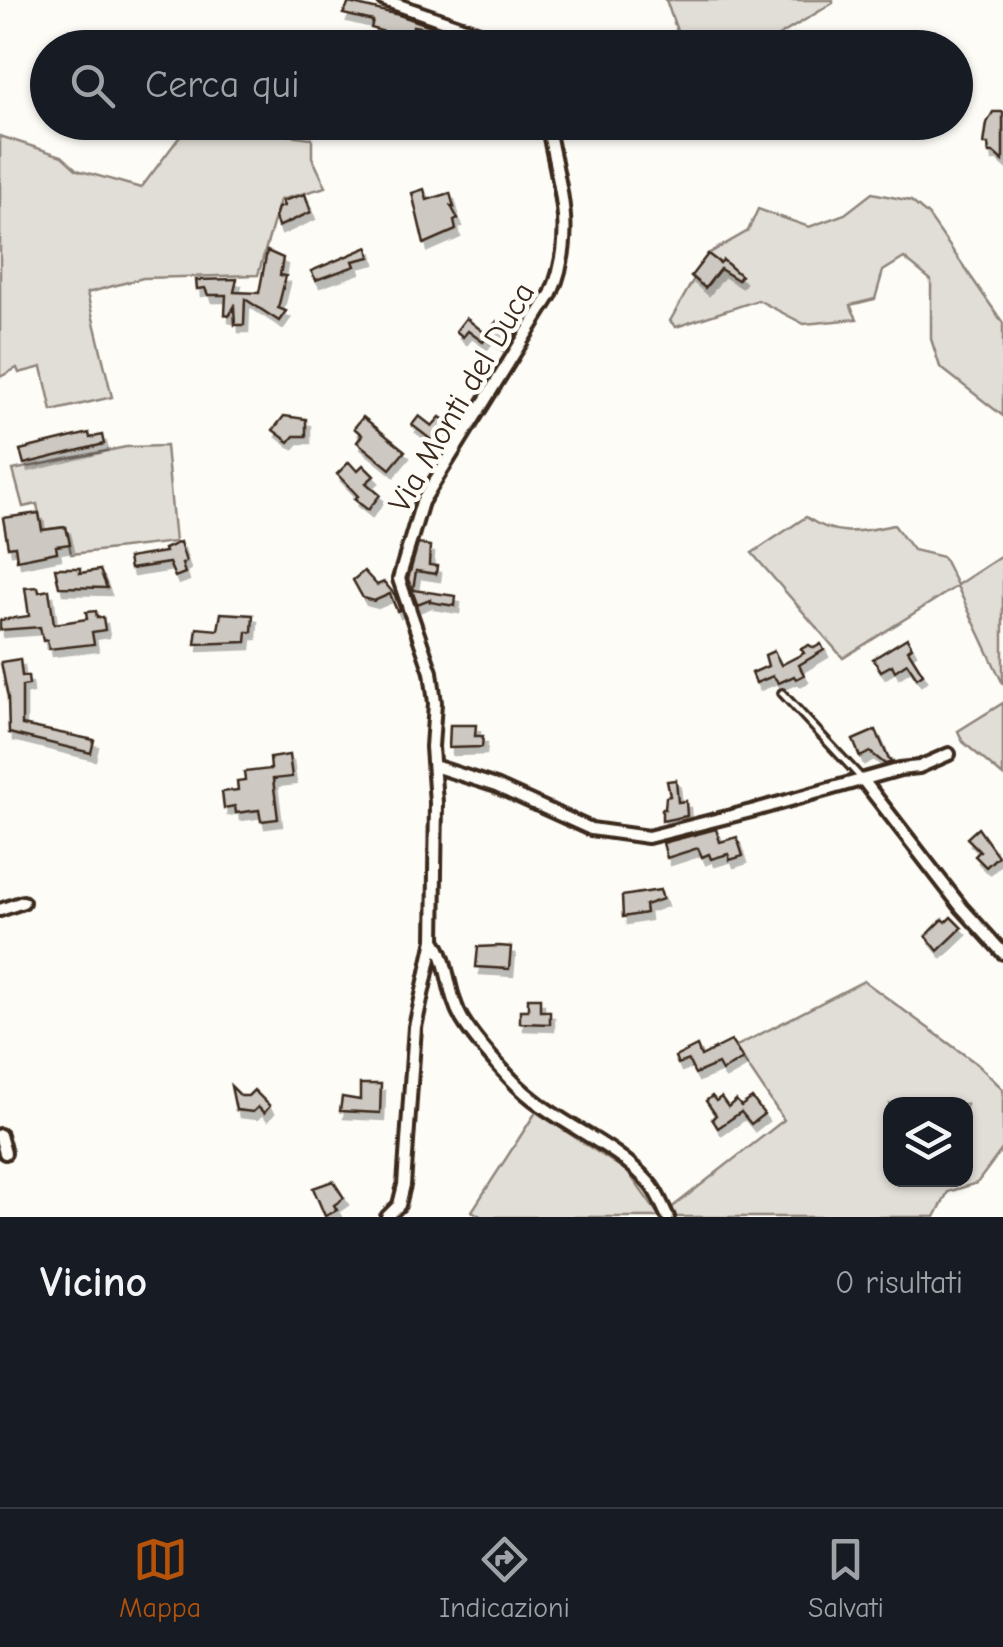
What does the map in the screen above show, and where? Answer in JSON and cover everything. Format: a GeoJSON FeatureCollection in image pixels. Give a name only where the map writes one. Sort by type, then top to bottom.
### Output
{"type":"FeatureCollection","features":[{"type":"Feature","properties":{"kind":"street"},"geometry":{"type":"LineString","coordinates":[[384,0],[470,30]]}},
{"type":"Feature","properties":{"kind":"street","name":"Via Monti del Duca"},"geometry":{"type":"LineString","coordinates":[[434,766],[435,702],[431,672],[399,579],[422,502],[551,294],[562,267],[566,224],[550,140]]}},
{"type":"Feature","properties":{"kind":"street"},"geometry":{"type":"LineString","coordinates":[[388,1217],[398,1205],[404,1184],[415,1027],[434,940],[434,766],[496,786],[590,829],[648,837],[919,766],[948,754]]}},
{"type":"Feature","properties":{"kind":"street"},"geometry":{"type":"LineString","coordinates":[[863,780],[962,908],[1003,953]]}},
{"type":"Feature","properties":{"kind":"street"},"geometry":{"type":"LineString","coordinates":[[0,910],[23,902]]}},
{"type":"Feature","properties":{"kind":"street"},"geometry":{"type":"LineString","coordinates":[[434,940],[445,956],[461,1018],[510,1078],[548,1112],[638,1171],[654,1188],[668,1217]]}},
{"type":"Feature","properties":{"kind":"street"},"geometry":{"type":"LineString","coordinates":[[0,1135],[5,1153]]}},
{"type":"Feature","properties":{"kind":"lane"},"geometry":{"type":"LineString","coordinates":[[782,693],[863,780]]}},
{"type":"Feature","properties":{"kind":"shaded area"},"geometry":{"type":"Polygon","coordinates":[[[666,0],[833,0],[788,30],[677,30],[666,0]]]}},
{"type":"Feature","properties":{"kind":"shaded area"},"geometry":{"type":"Polygon","coordinates":[[[0,136],[62,156],[77,170],[141,188],[177,140],[312,140],[312,157],[326,187],[280,200],[258,275],[143,278],[87,293],[112,397],[52,411],[42,367],[19,373],[17,368],[0,377],[0,136]]]}},
{"type":"Feature","properties":{"kind":"shaded area"},"geometry":{"type":"Polygon","coordinates":[[[872,193],[911,201],[928,215],[1003,323],[1003,416],[940,367],[931,339],[931,280],[904,258],[883,271],[875,299],[850,305],[857,319],[804,324],[758,300],[676,327],[670,321],[708,254],[748,231],[758,209],[809,227],[845,214],[872,193]]]}},
{"type":"Feature","properties":{"kind":"shaded area"},"geometry":{"type":"Polygon","coordinates":[[[166,446],[175,542],[71,554],[66,527],[42,530],[37,504],[23,507],[13,470],[126,447],[166,446]]]}},
{"type":"Feature","properties":{"kind":"shaded area"},"geometry":{"type":"Polygon","coordinates":[[[806,517],[838,531],[894,525],[913,550],[943,557],[957,585],[1003,555],[1003,684],[957,586],[843,658],[752,553],[806,517]]]}},
{"type":"Feature","properties":{"kind":"shaded area"},"geometry":{"type":"Polygon","coordinates":[[[1003,703],[1003,776],[963,742],[958,731],[1003,703]]]}},
{"type":"Feature","properties":{"kind":"shaded area"},"geometry":{"type":"Polygon","coordinates":[[[864,981],[977,1064],[1003,1089],[1003,1148],[973,1184],[973,1097],[883,1097],[883,1187],[964,1187],[948,1192],[935,1217],[676,1217],[670,1209],[784,1120],[735,1047],[864,981]]]}},
{"type":"Feature","properties":{"kind":"shaded area"},"geometry":{"type":"Polygon","coordinates":[[[536,1112],[628,1172],[660,1217],[482,1217],[472,1211],[536,1112]]]}},
{"type":"Feature","properties":{"kind":"building"},"geometry":{"type":"Polygon","coordinates":[[[349,3],[434,27],[378,30],[371,28],[373,21],[343,14],[349,3]]]}},
{"type":"Feature","properties":{"kind":"building"},"geometry":{"type":"Polygon","coordinates":[[[993,112],[1003,112],[1003,161],[989,153],[988,144],[984,144],[993,112]]]}},
{"type":"Feature","properties":{"kind":"building"},"geometry":{"type":"Polygon","coordinates":[[[424,189],[427,200],[450,193],[458,219],[454,221],[456,230],[424,244],[412,193],[424,189]]]}},
{"type":"Feature","properties":{"kind":"building"},"geometry":{"type":"Polygon","coordinates":[[[305,194],[311,212],[278,227],[275,217],[278,208],[284,206],[282,201],[305,194]]]}},
{"type":"Feature","properties":{"kind":"building"},"geometry":{"type":"Polygon","coordinates":[[[368,247],[370,257],[353,261],[355,266],[316,280],[311,271],[368,247]]]}},
{"type":"Feature","properties":{"kind":"building"},"geometry":{"type":"Polygon","coordinates":[[[267,251],[283,258],[280,275],[286,276],[278,308],[286,311],[279,321],[245,299],[244,325],[235,325],[234,307],[229,316],[225,315],[226,295],[208,295],[205,288],[197,289],[196,280],[237,279],[234,292],[259,293],[267,251]]]}},
{"type":"Feature","properties":{"kind":"building"},"geometry":{"type":"Polygon","coordinates":[[[708,254],[720,263],[723,260],[741,276],[738,280],[720,269],[705,288],[691,276],[708,254]]]}},
{"type":"Feature","properties":{"kind":"building"},"geometry":{"type":"Polygon","coordinates":[[[466,318],[486,334],[497,321],[516,332],[504,348],[488,336],[483,342],[468,331],[463,337],[456,331],[466,318]]]}},
{"type":"Feature","properties":{"kind":"building"},"geometry":{"type":"Polygon","coordinates":[[[284,416],[306,419],[306,436],[294,436],[289,442],[273,430],[284,416]]]}},
{"type":"Feature","properties":{"kind":"building"},"geometry":{"type":"Polygon","coordinates":[[[419,416],[432,426],[440,417],[450,424],[438,445],[412,425],[419,416]]]}},
{"type":"Feature","properties":{"kind":"building"},"geometry":{"type":"Polygon","coordinates":[[[363,417],[405,451],[390,469],[357,442],[362,435],[354,428],[363,417]]]}},
{"type":"Feature","properties":{"kind":"building"},"geometry":{"type":"Polygon","coordinates":[[[89,433],[90,438],[102,435],[104,444],[24,464],[20,450],[89,433]]]}},
{"type":"Feature","properties":{"kind":"building"},"geometry":{"type":"Polygon","coordinates":[[[349,462],[357,471],[363,465],[374,476],[366,483],[380,495],[368,510],[354,499],[358,496],[337,474],[349,462]]]}},
{"type":"Feature","properties":{"kind":"building"},"geometry":{"type":"Polygon","coordinates":[[[39,513],[42,530],[66,527],[70,544],[56,546],[57,552],[17,560],[15,546],[8,547],[3,518],[39,513]]]}},
{"type":"Feature","properties":{"kind":"building"},"geometry":{"type":"Polygon","coordinates":[[[180,542],[185,573],[175,577],[169,563],[130,569],[128,558],[165,552],[164,549],[180,542]]]}},
{"type":"Feature","properties":{"kind":"building"},"geometry":{"type":"Polygon","coordinates":[[[418,544],[430,546],[429,565],[437,566],[436,574],[416,571],[413,590],[456,596],[455,606],[430,599],[417,604],[408,579],[418,544]]]}},
{"type":"Feature","properties":{"kind":"building"},"geometry":{"type":"Polygon","coordinates":[[[55,568],[80,568],[80,573],[100,570],[107,588],[59,587],[55,568]]]}},
{"type":"Feature","properties":{"kind":"building"},"geometry":{"type":"Polygon","coordinates":[[[364,571],[377,585],[384,582],[395,595],[400,610],[397,611],[390,594],[374,601],[363,598],[353,580],[364,571]]]}},
{"type":"Feature","properties":{"kind":"building"},"geometry":{"type":"Polygon","coordinates":[[[38,587],[39,592],[49,590],[54,624],[87,619],[86,612],[96,611],[97,618],[103,617],[105,630],[92,632],[94,644],[49,649],[40,627],[0,630],[0,620],[29,616],[25,588],[38,587]]]}},
{"type":"Feature","properties":{"kind":"building"},"geometry":{"type":"Polygon","coordinates":[[[221,613],[253,615],[252,632],[247,632],[246,642],[195,644],[197,628],[218,630],[221,613]]]}},
{"type":"Feature","properties":{"kind":"building"},"geometry":{"type":"Polygon","coordinates":[[[907,638],[912,647],[908,650],[923,674],[917,678],[907,663],[895,671],[892,665],[881,671],[873,659],[907,638]]]}},
{"type":"Feature","properties":{"kind":"building"},"geometry":{"type":"Polygon","coordinates":[[[821,644],[824,650],[799,665],[804,675],[779,683],[773,676],[756,683],[752,673],[768,666],[765,655],[774,651],[781,665],[804,653],[801,649],[821,644]]]}},
{"type":"Feature","properties":{"kind":"building"},"geometry":{"type":"Polygon","coordinates":[[[20,659],[22,676],[28,676],[29,685],[22,686],[22,725],[94,740],[91,753],[9,733],[1,662],[20,659]]]}},
{"type":"Feature","properties":{"kind":"building"},"geometry":{"type":"Polygon","coordinates":[[[450,725],[476,725],[475,736],[483,736],[482,747],[449,748],[450,725]]]}},
{"type":"Feature","properties":{"kind":"building"},"geometry":{"type":"Polygon","coordinates":[[[876,730],[889,760],[894,762],[885,764],[870,752],[860,757],[853,740],[876,730]]]}},
{"type":"Feature","properties":{"kind":"building"},"geometry":{"type":"Polygon","coordinates":[[[289,755],[292,777],[273,779],[278,819],[261,821],[259,810],[236,813],[235,806],[224,808],[222,792],[238,790],[237,781],[245,780],[244,772],[271,769],[270,758],[289,755]]]}},
{"type":"Feature","properties":{"kind":"building"},"geometry":{"type":"Polygon","coordinates":[[[676,780],[678,802],[686,801],[687,816],[662,821],[662,809],[670,796],[667,781],[676,780]]]}},
{"type":"Feature","properties":{"kind":"building"},"geometry":{"type":"Polygon","coordinates":[[[978,828],[998,856],[986,867],[975,856],[980,851],[967,838],[978,828]]]}},
{"type":"Feature","properties":{"kind":"building"},"geometry":{"type":"Polygon","coordinates":[[[716,829],[720,842],[737,837],[743,856],[730,860],[728,854],[711,859],[709,854],[702,857],[698,848],[667,858],[663,843],[716,829]]]}},
{"type":"Feature","properties":{"kind":"building"},"geometry":{"type":"Polygon","coordinates":[[[660,890],[663,899],[645,905],[646,913],[623,917],[622,896],[660,890]]]}},
{"type":"Feature","properties":{"kind":"building"},"geometry":{"type":"Polygon","coordinates":[[[951,917],[962,928],[938,951],[926,936],[943,919],[946,922],[951,917]]]}},
{"type":"Feature","properties":{"kind":"building"},"geometry":{"type":"Polygon","coordinates":[[[478,947],[511,947],[509,969],[476,967],[478,947]]]}},
{"type":"Feature","properties":{"kind":"building"},"geometry":{"type":"Polygon","coordinates":[[[528,998],[540,998],[540,1011],[550,1011],[550,1024],[520,1023],[520,1010],[528,1010],[528,998]]]}},
{"type":"Feature","properties":{"kind":"building"},"geometry":{"type":"Polygon","coordinates":[[[731,1041],[743,1059],[722,1071],[718,1064],[695,1074],[688,1060],[678,1064],[675,1057],[697,1046],[701,1056],[731,1041]]]}},
{"type":"Feature","properties":{"kind":"building"},"geometry":{"type":"Polygon","coordinates":[[[360,1084],[381,1084],[380,1113],[340,1111],[342,1097],[360,1100],[360,1084]]]}},
{"type":"Feature","properties":{"kind":"building"},"geometry":{"type":"Polygon","coordinates":[[[231,1086],[241,1096],[254,1090],[270,1106],[264,1113],[258,1107],[253,1112],[236,1110],[231,1086]]]}},
{"type":"Feature","properties":{"kind":"building"},"geometry":{"type":"Polygon","coordinates":[[[712,1096],[716,1101],[721,1097],[728,1107],[736,1100],[741,1106],[752,1098],[764,1114],[751,1124],[741,1112],[718,1128],[712,1119],[716,1115],[706,1101],[712,1096]]]}},
{"type":"Feature","properties":{"kind":"building"},"geometry":{"type":"Polygon","coordinates":[[[333,1181],[344,1198],[334,1205],[337,1210],[325,1216],[313,1188],[333,1181]]]}}]}
